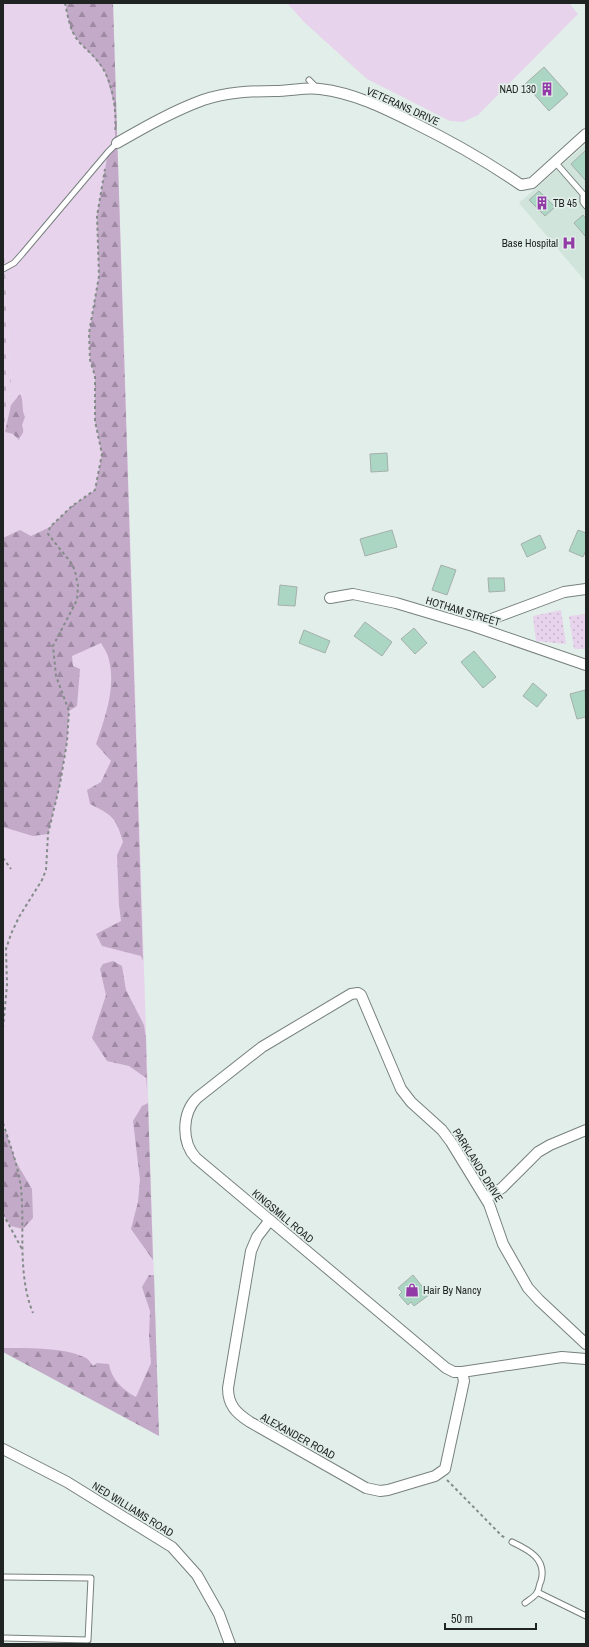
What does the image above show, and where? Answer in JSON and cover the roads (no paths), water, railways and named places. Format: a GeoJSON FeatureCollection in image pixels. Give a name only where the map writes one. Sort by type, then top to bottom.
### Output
{"type":"FeatureCollection","features":[{"type":"Feature","properties":{"kind":"street","name":"VETERANS DRIVE"},"geometry":{"type":"LineString","coordinates":[[117,143],[160,119],[204,100],[221,95],[240,92],[318,89],[344,93],[382,107],[456,143],[521,185],[532,183],[586,134]]}},
{"type":"Feature","properties":{"kind":"street"},"geometry":{"type":"LineString","coordinates":[[473,626],[564,592],[586,589]]}},
{"type":"Feature","properties":{"kind":"street","name":"HOTHAM STREET"},"geometry":{"type":"LineString","coordinates":[[330,598],[353,594],[396,603],[473,626],[586,666]]}},
{"type":"Feature","properties":{"kind":"street","name":"PARKLANDS DRIVE"},"geometry":{"type":"LineString","coordinates":[[358,993],[363,998],[401,1089],[411,1102],[446,1136],[486,1198],[492,1211],[502,1244],[528,1288],[586,1344]]}},
{"type":"Feature","properties":{"kind":"street","name":"KINGSMILL ROAD"},"geometry":{"type":"LineString","coordinates":[[358,993],[351,994],[252,1054],[197,1098],[188,1112],[186,1142],[192,1153],[446,1368],[454,1372],[462,1372],[554,1358],[570,1357],[586,1359]]}},
{"type":"Feature","properties":{"kind":"street"},"geometry":{"type":"LineString","coordinates":[[486,1198],[502,1188],[538,1152],[550,1145],[586,1130]]}},
{"type":"Feature","properties":{"kind":"street","name":"ALEXANDER ROAD"},"geometry":{"type":"LineString","coordinates":[[270,1220],[257,1237],[249,1258],[228,1388],[229,1402],[232,1408],[250,1422],[373,1490],[388,1490],[441,1473],[447,1463],[464,1381],[462,1372]]}},
{"type":"Feature","properties":{"kind":"street","name":"NED WILLIAMS ROAD"},"geometry":{"type":"LineString","coordinates":[[3,1449],[67,1482],[172,1547],[197,1575],[219,1614],[230,1644]]}},
{"type":"Feature","properties":{"kind":"lane"},"geometry":{"type":"LineString","coordinates":[[309,80],[318,89]]}},
{"type":"Feature","properties":{"kind":"lane"},"geometry":{"type":"LineString","coordinates":[[3,268],[14,263],[117,143]]}},
{"type":"Feature","properties":{"kind":"lane"},"geometry":{"type":"LineString","coordinates":[[555,162],[583,194],[583,202],[586,206]]}},
{"type":"Feature","properties":{"kind":"lane"},"geometry":{"type":"LineString","coordinates":[[512,1542],[531,1551],[540,1562],[542,1569],[542,1576],[537,1592],[525,1603]]}},
{"type":"Feature","properties":{"kind":"lane"},"geometry":{"type":"LineString","coordinates":[[3,1577],[91,1578],[88,1640],[3,1638]]}},
{"type":"Feature","properties":{"kind":"lane"},"geometry":{"type":"LineString","coordinates":[[537,1592],[586,1616]]}},
{"type":"Feature","properties":{"kind":"place","name":"NAD 130"},"geometry":{"type":"Point","coordinates":[547,89]}},
{"type":"Feature","properties":{"kind":"place","name":"TB 45"},"geometry":{"type":"Point","coordinates":[542,203]}},
{"type":"Feature","properties":{"kind":"place","name":"Base Hospital"},"geometry":{"type":"Point","coordinates":[569,243]}},
{"type":"Feature","properties":{"kind":"place","name":"Hair By Nancy"},"geometry":{"type":"Point","coordinates":[412,1290]}}]}
